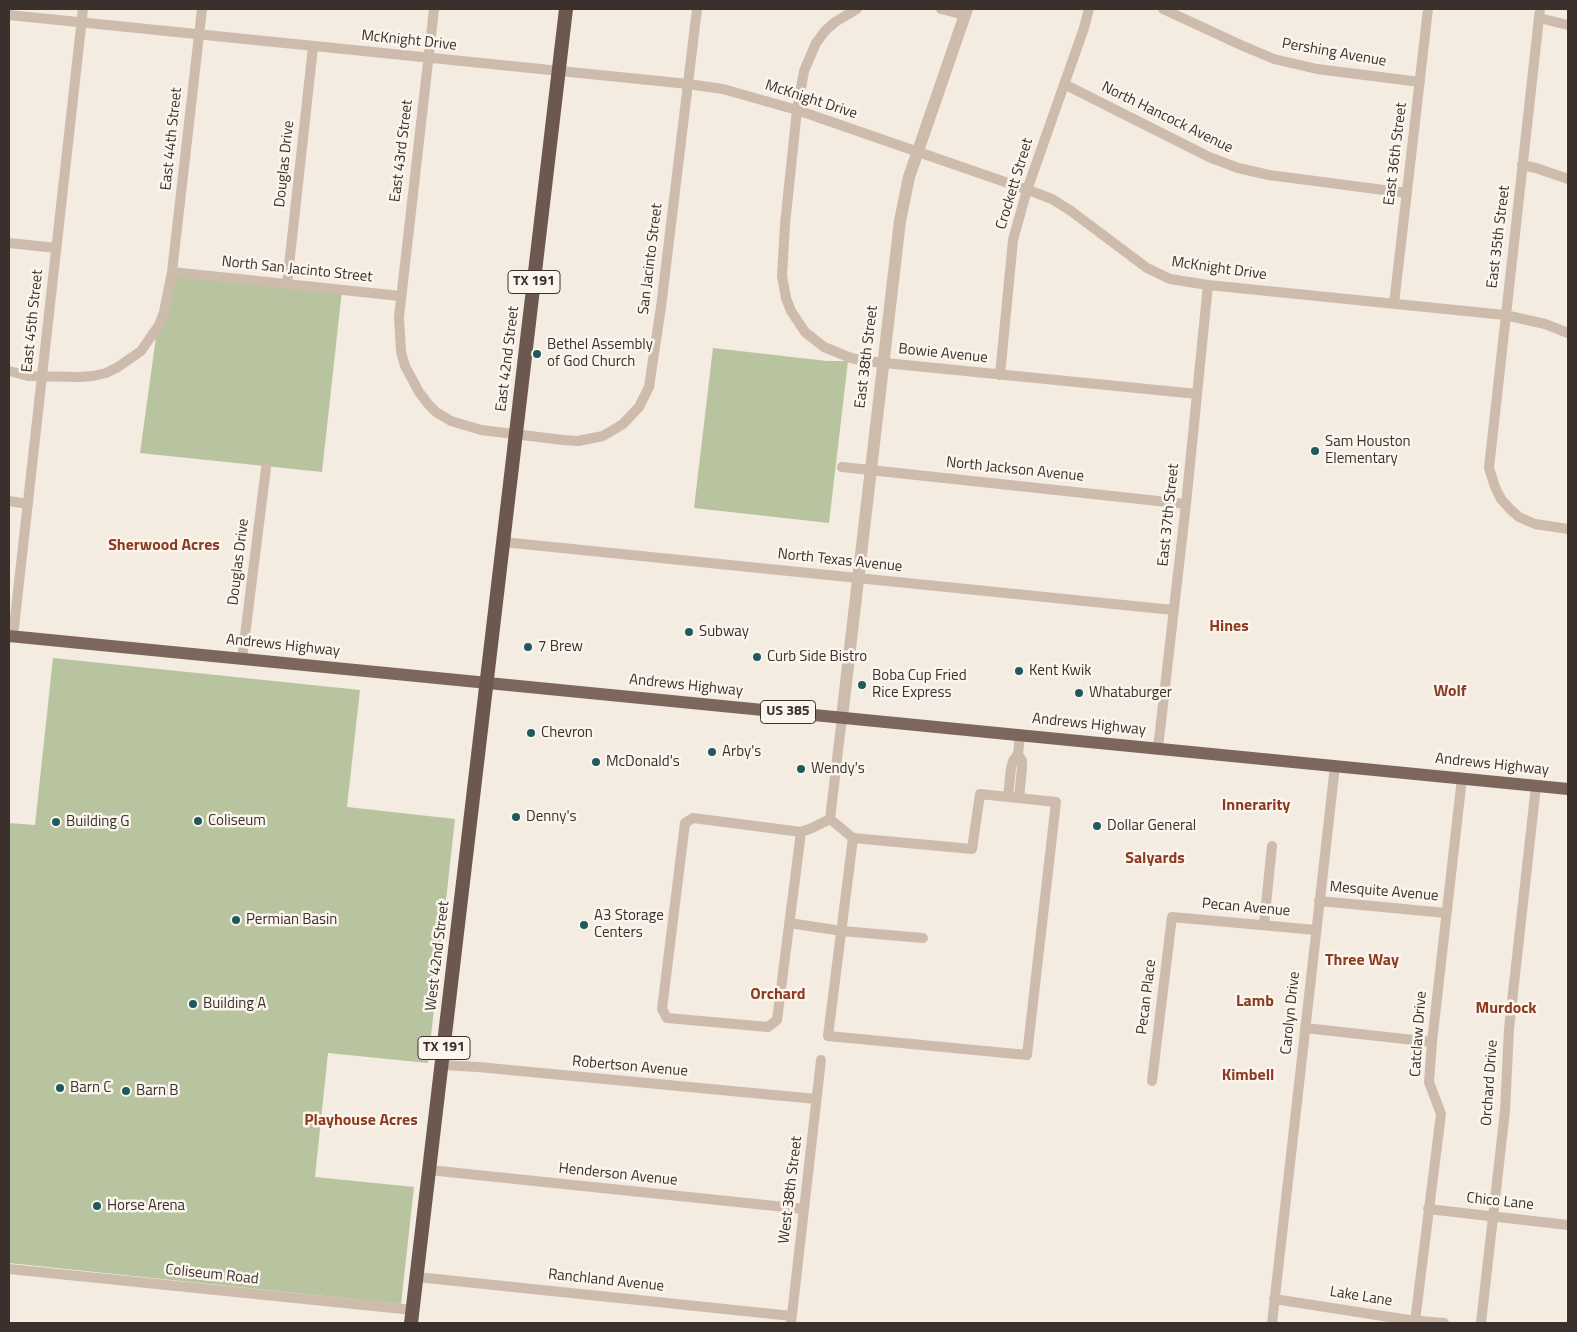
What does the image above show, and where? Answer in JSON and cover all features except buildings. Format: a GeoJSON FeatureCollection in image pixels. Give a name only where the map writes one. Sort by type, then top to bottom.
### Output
{"type":"FeatureCollection","features":[{"type":"Feature","properties":{"kind":"highway","name":"East 42nd Street"},"geometry":{"type":"LineString","coordinates":[[487,683],[566,9]]}},
{"type":"Feature","properties":{"kind":"highway","name":"West 42nd Street"},"geometry":{"type":"LineString","coordinates":[[412,1316],[487,683]]}},
{"type":"Feature","properties":{"kind":"main road","name":"Andrews Highway"},"geometry":{"type":"LineString","coordinates":[[11,636],[1568,789]]}},
{"type":"Feature","properties":{"kind":"street","name":"East 45th Street"},"geometry":{"type":"LineString","coordinates":[[11,636],[28,504],[83,9]]}},
{"type":"Feature","properties":{"kind":"street","name":"East 44th Street"},"geometry":{"type":"LineString","coordinates":[[172,272],[202,9]]}},
{"type":"Feature","properties":{"kind":"street","name":"East 43rd Street"},"geometry":{"type":"LineString","coordinates":[[400,296],[434,9]]}},
{"type":"Feature","properties":{"kind":"street","name":"San Jacinto Street"},"geometry":{"type":"LineString","coordinates":[[516,435],[578,441],[603,436],[618,428],[632,417],[646,394],[653,367],[697,9]]}},
{"type":"Feature","properties":{"kind":"street","name":"Bowie Avenue"},"geometry":{"type":"LineString","coordinates":[[857,9],[835,22],[825,32],[816,43],[804,71],[797,110],[782,259],[782,276],[786,298],[798,324],[818,343],[850,358],[883,363],[1196,394]]}},
{"type":"Feature","properties":{"kind":"street"},"geometry":{"type":"LineString","coordinates":[[941,9],[966,12]]}},
{"type":"Feature","properties":{"kind":"street","name":"Crockett Street"},"geometry":{"type":"LineString","coordinates":[[1000,375],[1014,240],[1027,190],[1089,9]]}},
{"type":"Feature","properties":{"kind":"street","name":"Pershing Avenue"},"geometry":{"type":"LineString","coordinates":[[1163,9],[1274,59],[1317,69],[1420,82]]}},
{"type":"Feature","properties":{"kind":"street","name":"East 36th Street"},"geometry":{"type":"LineString","coordinates":[[1394,304],[1428,9]]}},
{"type":"Feature","properties":{"kind":"street","name":"East 38th Street"},"geometry":{"type":"LineString","coordinates":[[842,717],[900,221],[909,177],[966,12]]}},
{"type":"Feature","properties":{"kind":"street"},"geometry":{"type":"LineString","coordinates":[[1540,13],[1568,25]]}},
{"type":"Feature","properties":{"kind":"street","name":"East 35th Street"},"geometry":{"type":"LineString","coordinates":[[1540,13],[1489,468],[1501,499],[1518,517],[1535,524],[1568,529]]}},
{"type":"Feature","properties":{"kind":"street","name":"McKnight Drive"},"geometry":{"type":"LineString","coordinates":[[9,16],[723,89],[797,110],[1052,199],[1158,275],[1183,282],[1208,285],[1505,315],[1545,324],[1568,333]]}},
{"type":"Feature","properties":{"kind":"street","name":"Douglas Drive"},"geometry":{"type":"LineString","coordinates":[[287,284],[313,46]]}},
{"type":"Feature","properties":{"kind":"street","name":"North Hancock Avenue"},"geometry":{"type":"LineString","coordinates":[[1064,84],[1209,156],[1238,168],[1269,175],[1407,193]]}},
{"type":"Feature","properties":{"kind":"street"},"geometry":{"type":"LineString","coordinates":[[1522,165],[1561,175],[1568,179]]}},
{"type":"Feature","properties":{"kind":"street"},"geometry":{"type":"LineString","coordinates":[[9,243],[56,248]]}},
{"type":"Feature","properties":{"kind":"street"},"geometry":{"type":"LineString","coordinates":[[9,371],[28,376],[93,376],[106,373],[131,359],[148,343],[159,325],[168,296],[172,272]]}},
{"type":"Feature","properties":{"kind":"street","name":"North San Jacinto Street"},"geometry":{"type":"LineString","coordinates":[[172,272],[400,296]]}},
{"type":"Feature","properties":{"kind":"street","name":"East 37th Street"},"geometry":{"type":"LineString","coordinates":[[1158,748],[1186,504],[1208,285]]}},
{"type":"Feature","properties":{"kind":"street"},"geometry":{"type":"LineString","coordinates":[[400,296],[398,317],[401,352],[410,378],[428,404],[446,418],[464,426],[516,435]]}},
{"type":"Feature","properties":{"kind":"street","name":"North Jackson Avenue"},"geometry":{"type":"LineString","coordinates":[[842,467],[1186,504]]}},
{"type":"Feature","properties":{"kind":"street","name":"Douglas Drive"},"geometry":{"type":"LineString","coordinates":[[242,659],[266,468]]}},
{"type":"Feature","properties":{"kind":"street"},"geometry":{"type":"LineString","coordinates":[[9,501],[28,504]]}},
{"type":"Feature","properties":{"kind":"street","name":"North Texas Avenue"},"geometry":{"type":"LineString","coordinates":[[503,542],[1173,610]]}},
{"type":"Feature","properties":{"kind":"street"},"geometry":{"type":"LineString","coordinates":[[830,819],[842,717]]}},
{"type":"Feature","properties":{"kind":"street"},"geometry":{"type":"LineString","coordinates":[[1013,798],[1013,761],[1018,754],[1020,735]]}},
{"type":"Feature","properties":{"kind":"street","name":"Carolyn Drive"},"geometry":{"type":"LineString","coordinates":[[1272,1323],[1335,766]]}},
{"type":"Feature","properties":{"kind":"street","name":"Catclaw Drive"},"geometry":{"type":"LineString","coordinates":[[1411,1321],[1441,1114],[1429,1082],[1462,778]]}},
{"type":"Feature","properties":{"kind":"street","name":"Orchard Drive"},"geometry":{"type":"LineString","coordinates":[[1481,1323],[1505,1111],[1509,1029],[1536,786]]}},
{"type":"Feature","properties":{"kind":"street"},"geometry":{"type":"LineString","coordinates":[[830,819],[853,838],[972,849],[980,794],[1056,802],[1027,1055],[828,1036],[853,838]]}},
{"type":"Feature","properties":{"kind":"street"},"geometry":{"type":"LineString","coordinates":[[801,832],[776,1020],[768,1027],[667,1018],[662,1009],[685,823],[693,818],[801,832],[830,819]]}},
{"type":"Feature","properties":{"kind":"street"},"geometry":{"type":"LineString","coordinates":[[1264,924],[1272,846]]}},
{"type":"Feature","properties":{"kind":"street","name":"Mesquite Avenue"},"geometry":{"type":"LineString","coordinates":[[1319,901],[1446,913]]}},
{"type":"Feature","properties":{"kind":"street","name":"Pecan Avenue"},"geometry":{"type":"LineString","coordinates":[[1172,916],[1316,930]]}},
{"type":"Feature","properties":{"kind":"street","name":"Pecan Place"},"geometry":{"type":"LineString","coordinates":[[1152,1081],[1172,916]]}},
{"type":"Feature","properties":{"kind":"street"},"geometry":{"type":"LineString","coordinates":[[789,923],[842,931],[923,938]]}},
{"type":"Feature","properties":{"kind":"street"},"geometry":{"type":"LineString","coordinates":[[1305,1028],[1432,1042]]}},
{"type":"Feature","properties":{"kind":"street","name":"West 38th Street"},"geometry":{"type":"LineString","coordinates":[[791,1320],[821,1060]]}},
{"type":"Feature","properties":{"kind":"street","name":"Robertson Avenue"},"geometry":{"type":"LineString","coordinates":[[442,1066],[478,1067],[816,1099]]}},
{"type":"Feature","properties":{"kind":"street","name":"Henderson Avenue"},"geometry":{"type":"LineString","coordinates":[[429,1170],[804,1209]]}},
{"type":"Feature","properties":{"kind":"street","name":"Chico Lane"},"geometry":{"type":"LineString","coordinates":[[1428,1209],[1568,1224]]}},
{"type":"Feature","properties":{"kind":"street","name":"Coliseum Road"},"geometry":{"type":"LineString","coordinates":[[9,1270],[412,1316]]}},
{"type":"Feature","properties":{"kind":"street","name":"Ranchland Avenue"},"geometry":{"type":"LineString","coordinates":[[417,1277],[791,1320]]}},
{"type":"Feature","properties":{"kind":"street","name":"Lake Lane"},"geometry":{"type":"LineString","coordinates":[[1274,1299],[1411,1321],[1444,1323]]}},
{"type":"Feature","properties":{"kind":"green space"},"geometry":{"type":"Polygon","coordinates":[[[172,272],[342,290],[322,472],[140,453],[156,337],[172,272]]]}},
{"type":"Feature","properties":{"kind":"green space"},"geometry":{"type":"Polygon","coordinates":[[[713,348],[827,361],[848,361],[829,523],[694,508],[713,348]]]}},
{"type":"Feature","properties":{"kind":"green space"},"geometry":{"type":"Polygon","coordinates":[[[53,658],[360,690],[347,807],[455,819],[428,1063],[328,1053],[315,1177],[414,1187],[401,1304],[9,1263],[9,823],[35,825],[53,658]]]}},
{"type":"Feature","properties":{"kind":"place","name":"Bethel Assembly of God Church"},"geometry":{"type":"Point","coordinates":[537,354]}},
{"type":"Feature","properties":{"kind":"place","name":"Sam Houston Elementary"},"geometry":{"type":"Point","coordinates":[1315,451]}},
{"type":"Feature","properties":{"kind":"place","name":"Subway"},"geometry":{"type":"Point","coordinates":[689,632]}},
{"type":"Feature","properties":{"kind":"place","name":"7 Brew"},"geometry":{"type":"Point","coordinates":[528,647]}},
{"type":"Feature","properties":{"kind":"place","name":"Curb Side Bistro"},"geometry":{"type":"Point","coordinates":[757,657]}},
{"type":"Feature","properties":{"kind":"place","name":"Kent Kwik"},"geometry":{"type":"Point","coordinates":[1019,671]}},
{"type":"Feature","properties":{"kind":"place","name":"Boba Cup Fried Rice Express"},"geometry":{"type":"Point","coordinates":[862,685]}},
{"type":"Feature","properties":{"kind":"place","name":"Whataburger"},"geometry":{"type":"Point","coordinates":[1079,693]}},
{"type":"Feature","properties":{"kind":"place","name":"Chevron"},"geometry":{"type":"Point","coordinates":[531,733]}},
{"type":"Feature","properties":{"kind":"place","name":"Arby's"},"geometry":{"type":"Point","coordinates":[712,752]}},
{"type":"Feature","properties":{"kind":"place","name":"McDonald's"},"geometry":{"type":"Point","coordinates":[596,762]}},
{"type":"Feature","properties":{"kind":"place","name":"Wendy's"},"geometry":{"type":"Point","coordinates":[801,769]}},
{"type":"Feature","properties":{"kind":"place","name":"Denny's"},"geometry":{"type":"Point","coordinates":[516,817]}},
{"type":"Feature","properties":{"kind":"place","name":"Coliseum"},"geometry":{"type":"Point","coordinates":[198,821]}},
{"type":"Feature","properties":{"kind":"place","name":"Building G"},"geometry":{"type":"Point","coordinates":[56,822]}},
{"type":"Feature","properties":{"kind":"place","name":"Dollar General"},"geometry":{"type":"Point","coordinates":[1097,826]}},
{"type":"Feature","properties":{"kind":"place","name":"Permian Basin"},"geometry":{"type":"Point","coordinates":[236,920]}},
{"type":"Feature","properties":{"kind":"place","name":"A3 Storage Centers"},"geometry":{"type":"Point","coordinates":[584,925]}},
{"type":"Feature","properties":{"kind":"place","name":"Building A"},"geometry":{"type":"Point","coordinates":[193,1004]}},
{"type":"Feature","properties":{"kind":"place","name":"Barn C"},"geometry":{"type":"Point","coordinates":[60,1088]}},
{"type":"Feature","properties":{"kind":"place","name":"Barn B"},"geometry":{"type":"Point","coordinates":[126,1091]}},
{"type":"Feature","properties":{"kind":"place","name":"Horse Arena"},"geometry":{"type":"Point","coordinates":[97,1206]}},
{"type":"Feature","properties":{"kind":"district","name":"Sherwood Acres"},"geometry":{"type":"Point","coordinates":[164,546]}},
{"type":"Feature","properties":{"kind":"district","name":"Hines"},"geometry":{"type":"Point","coordinates":[1229,627]}},
{"type":"Feature","properties":{"kind":"district","name":"Wolf"},"geometry":{"type":"Point","coordinates":[1450,692]}},
{"type":"Feature","properties":{"kind":"district","name":"Innerarity"},"geometry":{"type":"Point","coordinates":[1256,806]}},
{"type":"Feature","properties":{"kind":"district","name":"Salyards"},"geometry":{"type":"Point","coordinates":[1155,859]}},
{"type":"Feature","properties":{"kind":"district","name":"Three Way"},"geometry":{"type":"Point","coordinates":[1362,961]}},
{"type":"Feature","properties":{"kind":"district","name":"Orchard"},"geometry":{"type":"Point","coordinates":[778,995]}},
{"type":"Feature","properties":{"kind":"district","name":"Lamb"},"geometry":{"type":"Point","coordinates":[1255,1002]}},
{"type":"Feature","properties":{"kind":"district","name":"Murdock"},"geometry":{"type":"Point","coordinates":[1506,1009]}},
{"type":"Feature","properties":{"kind":"district","name":"Kimbell"},"geometry":{"type":"Point","coordinates":[1248,1076]}},
{"type":"Feature","properties":{"kind":"district","name":"Playhouse Acres"},"geometry":{"type":"Point","coordinates":[361,1121]}}]}
